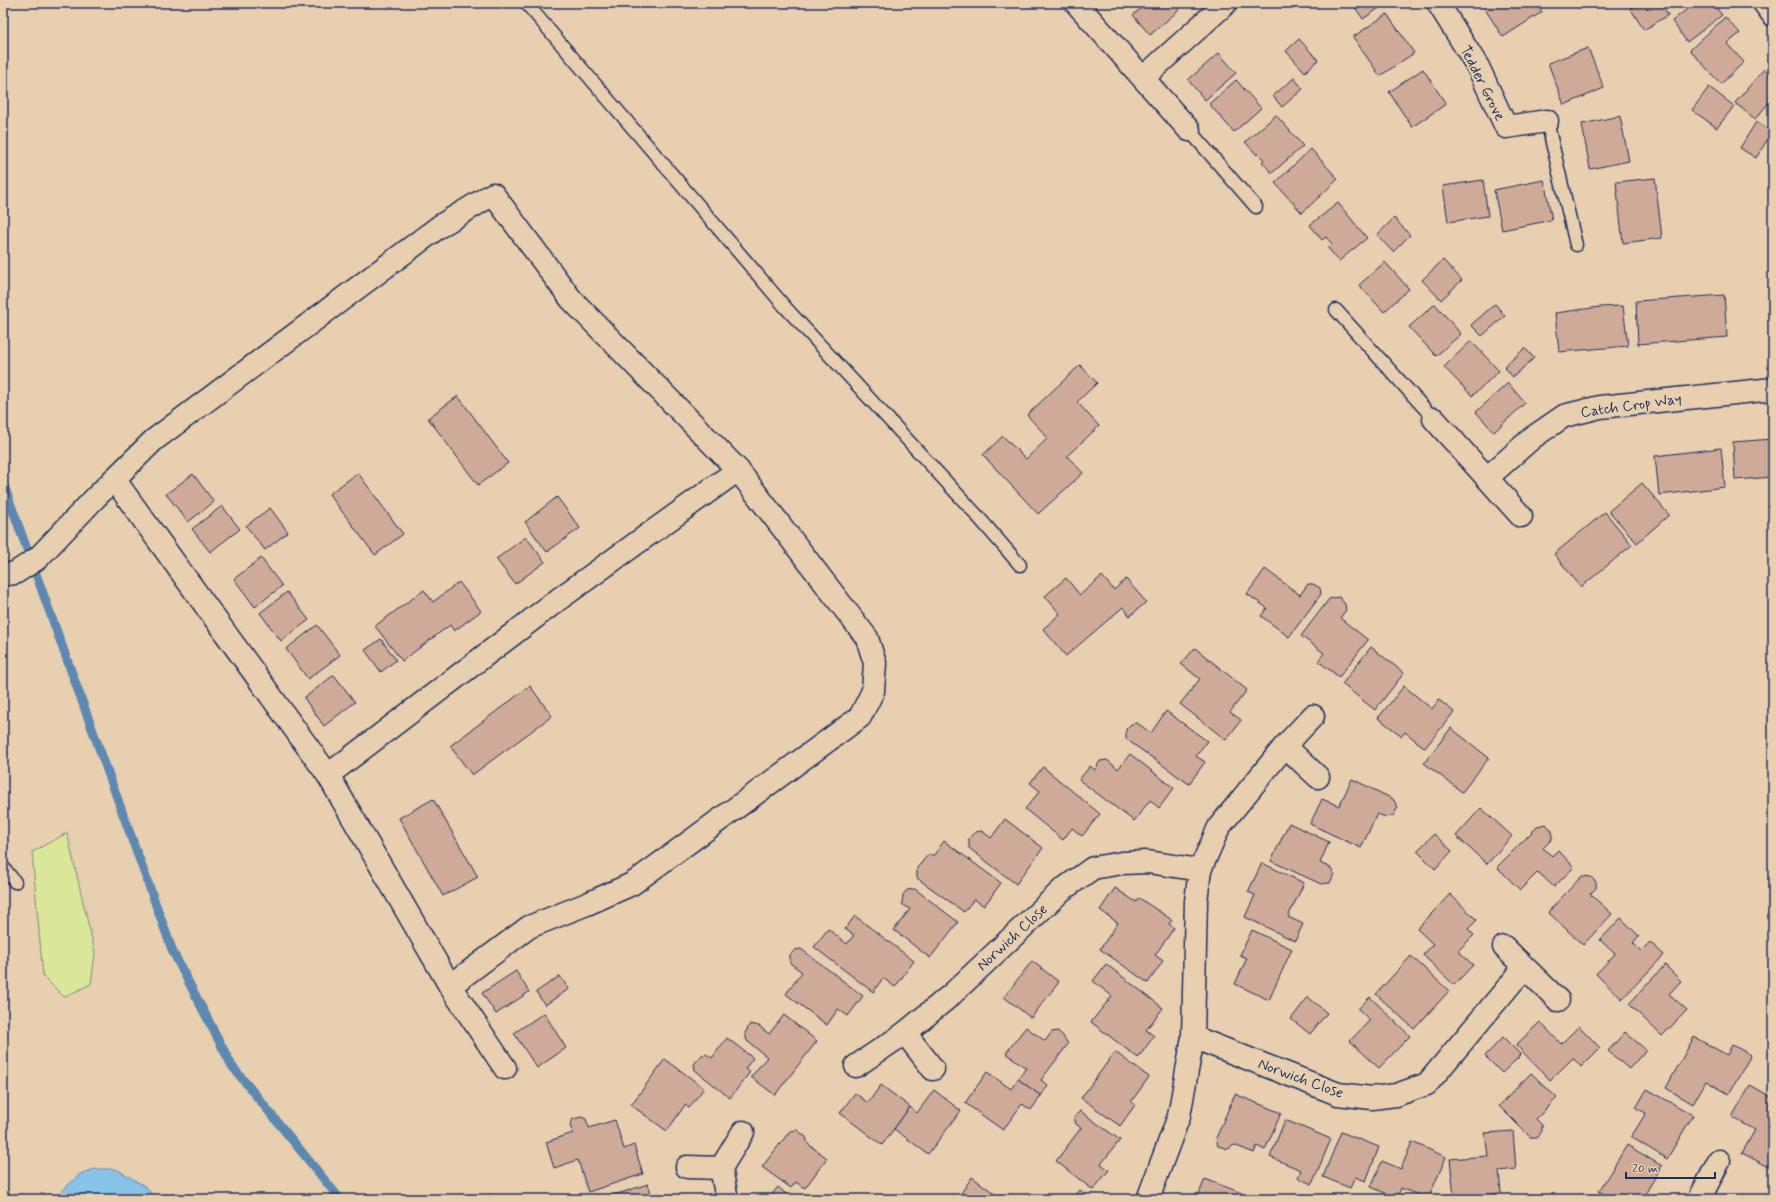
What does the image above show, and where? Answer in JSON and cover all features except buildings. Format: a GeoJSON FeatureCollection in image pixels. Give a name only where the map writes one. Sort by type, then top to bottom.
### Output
{"type":"FeatureCollection","features":[{"type":"Feature","properties":{"kind":"street"},"geometry":{"type":"LineString","coordinates":[[1076,3],[1189,130]]}},
{"type":"Feature","properties":{"kind":"street"},"geometry":{"type":"LineString","coordinates":[[1143,78],[1226,3]]}},
{"type":"Feature","properties":{"kind":"street","name":"Tedder Grove"},"geometry":{"type":"LineString","coordinates":[[1438,3],[1478,67],[1506,127],[1547,121]]}},
{"type":"Feature","properties":{"kind":"street"},"geometry":{"type":"LineString","coordinates":[[1764,3],[1773,15]]}},
{"type":"Feature","properties":{"kind":"street"},"geometry":{"type":"LineString","coordinates":[[3,575],[15,573],[38,558],[154,440],[440,226],[493,194],[571,299],[738,470],[867,638],[875,663],[873,691],[860,717],[632,884],[529,927],[450,986]]}},
{"type":"Feature","properties":{"kind":"street","name":"Catch Crop Way"},"geometry":{"type":"LineString","coordinates":[[1487,478],[1532,438],[1564,416],[1600,407],[1773,389]]}},
{"type":"Feature","properties":{"kind":"street"},"geometry":{"type":"LineString","coordinates":[[1434,419],[1521,516]]}},
{"type":"Feature","properties":{"kind":"street"},"geometry":{"type":"LineString","coordinates":[[328,775],[559,599],[738,470]]}},
{"type":"Feature","properties":{"kind":"street"},"geometry":{"type":"LineString","coordinates":[[114,479],[328,775],[450,986],[506,1068]]}},
{"type":"Feature","properties":{"kind":"street"},"geometry":{"type":"LineString","coordinates":[[1148,1199],[1179,1116],[1193,1037],[1196,901],[1200,870],[1219,827],[1285,746],[1313,716]]}},
{"type":"Feature","properties":{"kind":"street"},"geometry":{"type":"LineString","coordinates":[[1285,746],[1318,777]]}},
{"type":"Feature","properties":{"kind":"street","name":"Norwich Close"},"geometry":{"type":"LineString","coordinates":[[856,1066],[906,1033],[951,995],[1062,890],[1093,868],[1122,863],[1148,862],[1200,870]]}},
{"type":"Feature","properties":{"kind":"street"},"geometry":{"type":"LineString","coordinates":[[1504,947],[1558,1000]]}},
{"type":"Feature","properties":{"kind":"street","name":"Norwich Close"},"geometry":{"type":"LineString","coordinates":[[1193,1037],[1338,1094],[1372,1098],[1396,1095],[1427,1084],[1524,968]]}},
{"type":"Feature","properties":{"kind":"street"},"geometry":{"type":"LineString","coordinates":[[906,1033],[933,1070]]}},
{"type":"Feature","properties":{"kind":"street"},"geometry":{"type":"LineString","coordinates":[[727,1199],[720,1168],[743,1132]]}},
{"type":"Feature","properties":{"kind":"street"},"geometry":{"type":"LineString","coordinates":[[1703,1198],[1719,1161]]}},
{"type":"Feature","properties":{"kind":"street"},"geometry":{"type":"LineString","coordinates":[[687,1166],[720,1168]]}},
{"type":"Feature","properties":{"kind":"lane"},"geometry":{"type":"LineString","coordinates":[[526,3],[786,308],[974,512],[1020,565]]}},
{"type":"Feature","properties":{"kind":"lane"},"geometry":{"type":"LineString","coordinates":[[1547,121],[1576,245]]}},
{"type":"Feature","properties":{"kind":"lane"},"geometry":{"type":"LineString","coordinates":[[1189,130],[1256,207]]}},
{"type":"Feature","properties":{"kind":"lane"},"geometry":{"type":"LineString","coordinates":[[1336,310],[1434,419]]}},
{"type":"Feature","properties":{"kind":"lane"},"geometry":{"type":"LineString","coordinates":[[3,867],[15,882]]}},
{"type":"Feature","properties":{"kind":"green space"},"geometry":{"type":"Polygon","coordinates":[[[67,833],[95,953],[91,984],[64,997],[43,976],[32,852],[67,833]]]}},
{"type":"Feature","properties":{"kind":"water"},"geometry":{"type":"Polygon","coordinates":[[[95,1169],[116,1169],[146,1187],[156,1199],[54,1199],[80,1174],[95,1169]]]}},
{"type":"Feature","properties":{"kind":"waterway"},"geometry":{"type":"LineString","coordinates":[[3,483],[173,952],[232,1066],[340,1199]]}}]}
